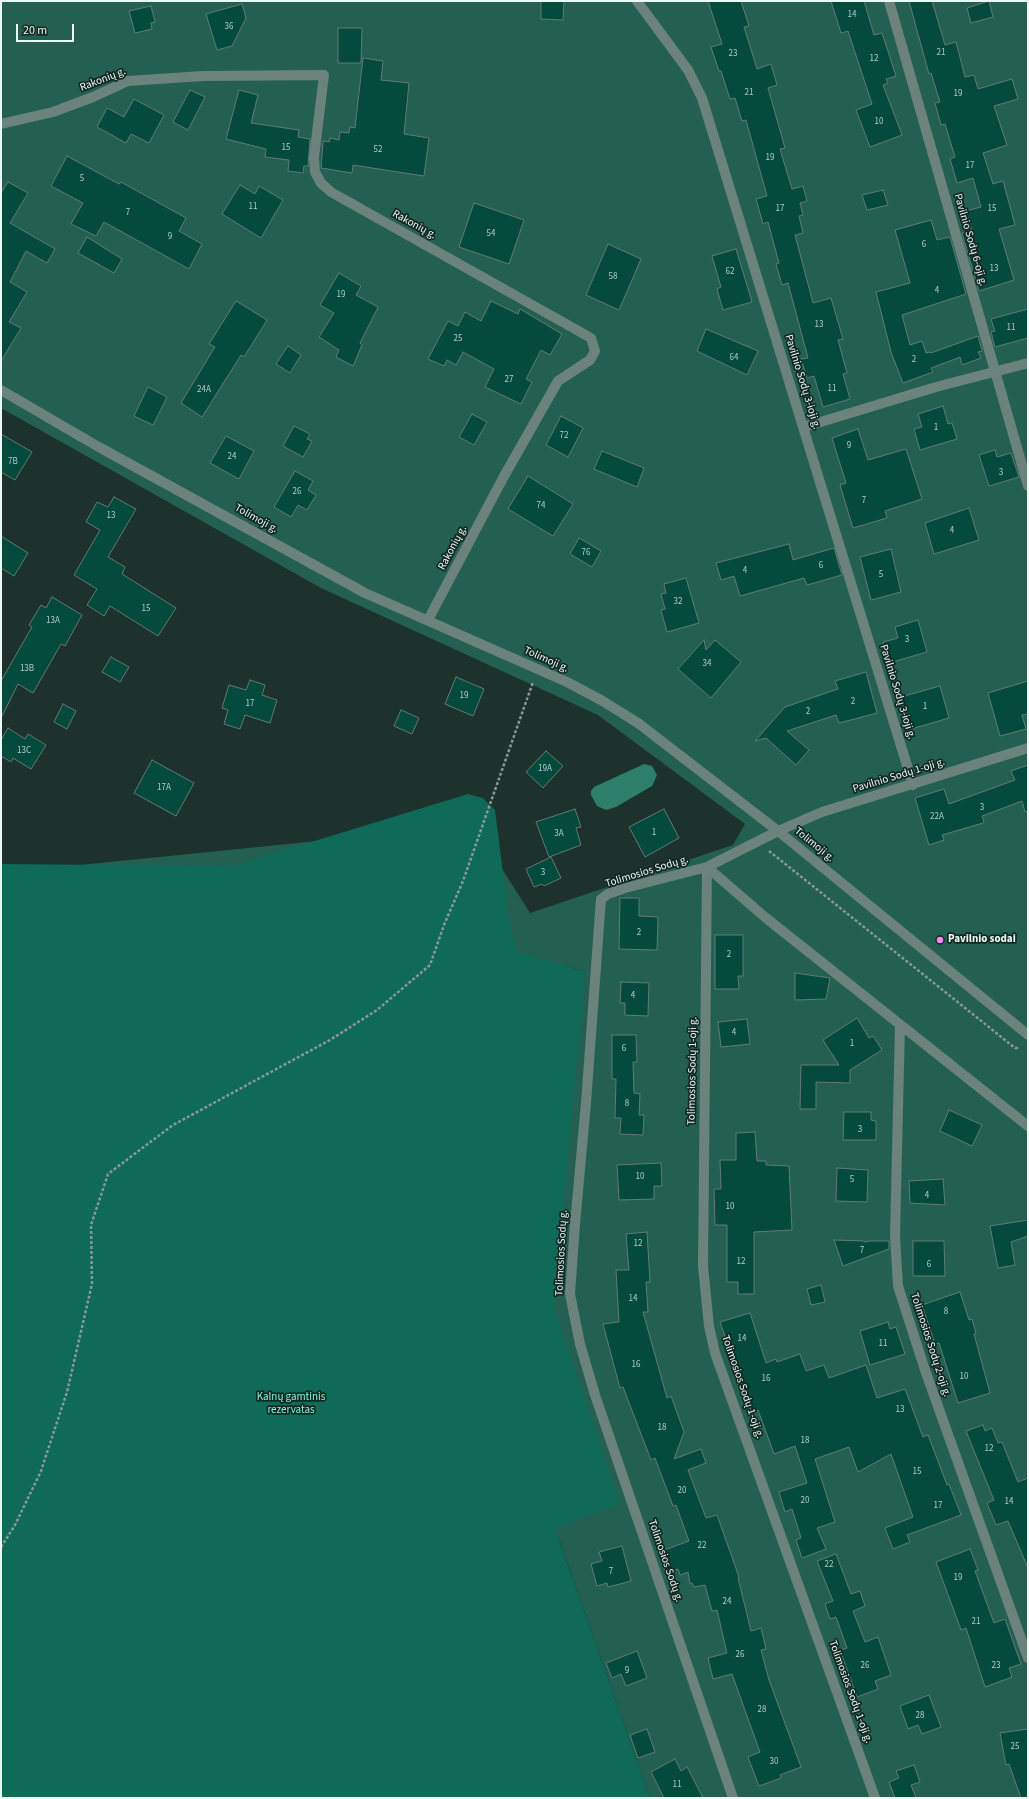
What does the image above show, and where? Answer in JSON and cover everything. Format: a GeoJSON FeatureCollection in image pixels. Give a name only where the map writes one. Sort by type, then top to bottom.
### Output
{"type":"FeatureCollection","features":[{"type":"Feature","properties":{"kind":"street","name":"Pavilnio Sodų 3-ioji g."},"geometry":{"type":"LineString","coordinates":[[637,1],[688,70],[702,98],[913,785]]}},
{"type":"Feature","properties":{"kind":"street","name":"Pavilnio Sodų 6-oji g."},"geometry":{"type":"LineString","coordinates":[[889,1],[1028,486]]}},
{"type":"Feature","properties":{"kind":"street","name":"Rakonių g."},"geometry":{"type":"LineString","coordinates":[[1,124],[53,112],[128,81],[203,76],[324,75],[314,157],[316,172],[322,183],[331,192],[591,338],[595,351],[590,360],[558,381],[428,620]]}},
{"type":"Feature","properties":{"kind":"street"},"geometry":{"type":"LineString","coordinates":[[804,427],[936,387],[1028,363]]}},
{"type":"Feature","properties":{"kind":"street","name":"Tolimoji g."},"geometry":{"type":"LineString","coordinates":[[1,390],[97,446],[365,593],[538,669],[601,700],[638,723],[778,831],[1028,1035]]}},
{"type":"Feature","properties":{"kind":"street","name":"Pavilnio Sodų 1-oji g."},"geometry":{"type":"LineString","coordinates":[[778,831],[822,812],[913,785],[1028,748]]}},
{"type":"Feature","properties":{"kind":"street","name":"Tolimosios Sodų g."},"geometry":{"type":"LineString","coordinates":[[733,1798],[595,1395],[580,1344],[570,1294],[574,1224],[586,1103],[601,899],[608,894],[625,888],[707,867],[778,831]]}},
{"type":"Feature","properties":{"kind":"street"},"geometry":{"type":"LineString","coordinates":[[707,867],[766,918],[1028,1126]]}},
{"type":"Feature","properties":{"kind":"street","name":"Tolimosios Sodų 1-oji g."},"geometry":{"type":"LineString","coordinates":[[707,867],[703,1266],[709,1326],[718,1360],[875,1798]]}},
{"type":"Feature","properties":{"kind":"street","name":"Tolimosios Sodų 2-oji g."},"geometry":{"type":"LineString","coordinates":[[900,1025],[895,1236],[898,1286],[925,1370],[1028,1658]]}},
{"type":"Feature","properties":{"kind":"path"},"geometry":{"type":"LineString","coordinates":[[1,1547],[15,1525],[41,1471],[67,1392],[92,1284],[91,1225],[108,1174],[173,1125],[337,1036],[377,1010],[430,965],[444,925],[463,880],[538,669]]}},
{"type":"Feature","properties":{"kind":"path"},"geometry":{"type":"LineString","coordinates":[[757,841],[1015,1048],[1022,1048]]}},
{"type":"Feature","properties":{"kind":"green space"},"geometry":{"type":"Polygon","coordinates":[[[1,1],[1028,1],[1028,1798],[650,1798],[559,1539],[1,1798],[1,873],[357,837],[464,809],[530,913],[733,845],[745,824],[598,715],[321,588],[1,408],[1,1]],[[563,965],[582,995],[585,971],[563,965]]]}},
{"type":"Feature","properties":{"kind":"green space","name":"Kalnų gamtinis rezervatas"},"geometry":{"type":"Polygon","coordinates":[[[468,794],[483,798],[495,810],[509,920],[517,952],[585,971],[554,1308],[620,1504],[555,1528],[650,1798],[1,1798],[1,864],[233,866],[468,794]]]}},
{"type":"Feature","properties":{"kind":"shaded area"},"geometry":{"type":"Polygon","coordinates":[[[644,764],[652,766],[657,775],[652,786],[616,807],[606,810],[597,806],[591,795],[591,791],[594,787],[644,764]]]}},
{"type":"Feature","properties":{"kind":"building"},"geometry":{"type":"Polygon","coordinates":[[[541,1],[564,1],[563,20],[541,19],[541,1]]]}},
{"type":"Feature","properties":{"kind":"building"},"geometry":{"type":"Polygon","coordinates":[[[708,1],[741,1],[749,26],[744,27],[757,69],[771,64],[777,85],[768,88],[785,148],[780,149],[792,189],[803,186],[807,201],[800,203],[803,215],[799,216],[803,233],[795,235],[813,303],[831,298],[843,339],[838,340],[847,373],[843,374],[850,399],[823,407],[814,376],[807,378],[801,359],[808,358],[788,283],[782,285],[776,264],[779,263],[768,222],[763,224],[756,199],[767,196],[746,120],[742,121],[735,98],[730,99],[711,47],[722,44],[708,1]]]}},
{"type":"Feature","properties":{"kind":"building"},"geometry":{"type":"Polygon","coordinates":[[[831,1],[864,1],[874,35],[882,33],[896,76],[886,79],[888,83],[883,85],[902,135],[870,147],[856,110],[872,104],[848,31],[841,33],[831,1]]]}},
{"type":"Feature","properties":{"kind":"building"},"geometry":{"type":"Polygon","coordinates":[[[909,1],[932,1],[945,45],[956,42],[965,77],[974,75],[978,89],[1012,79],[1018,99],[994,106],[1007,145],[983,153],[993,184],[1003,181],[1015,225],[999,229],[1014,280],[979,291],[962,233],[972,231],[966,211],[981,207],[973,178],[957,183],[950,159],[955,157],[945,124],[941,125],[935,103],[940,102],[931,73],[929,74],[909,1]]]}},
{"type":"Feature","properties":{"kind":"building"},"geometry":{"type":"Polygon","coordinates":[[[989,1],[993,17],[971,23],[967,8],[989,1]]]}},
{"type":"Feature","properties":{"kind":"building"},"geometry":{"type":"Polygon","coordinates":[[[242,4],[246,18],[232,46],[217,50],[206,14],[242,4]]]}},
{"type":"Feature","properties":{"kind":"building"},"geometry":{"type":"Polygon","coordinates":[[[151,6],[155,22],[151,23],[152,29],[135,33],[129,11],[151,6]]]}},
{"type":"Feature","properties":{"kind":"building"},"geometry":{"type":"Polygon","coordinates":[[[338,28],[362,28],[361,63],[338,63],[338,28]]]}},
{"type":"Feature","properties":{"kind":"building"},"geometry":{"type":"Polygon","coordinates":[[[363,58],[383,61],[381,80],[409,83],[404,134],[429,138],[424,176],[353,165],[352,173],[321,168],[323,141],[329,142],[330,138],[339,140],[340,132],[349,133],[350,127],[355,128],[363,58]]]}},
{"type":"Feature","properties":{"kind":"building"},"geometry":{"type":"Polygon","coordinates":[[[190,90],[205,97],[188,130],[173,122],[190,90]]]}},
{"type":"Feature","properties":{"kind":"building"},"geometry":{"type":"Polygon","coordinates":[[[239,90],[258,95],[251,123],[299,130],[298,137],[310,139],[308,166],[304,166],[303,173],[288,171],[289,160],[265,157],[266,149],[226,139],[239,90]]]}},
{"type":"Feature","properties":{"kind":"building"},"geometry":{"type":"Polygon","coordinates":[[[134,99],[164,115],[149,143],[131,134],[126,143],[97,127],[107,108],[124,117],[134,99]]]}},
{"type":"Feature","properties":{"kind":"building"},"geometry":{"type":"Polygon","coordinates":[[[67,156],[119,184],[121,182],[186,218],[179,231],[202,244],[189,269],[104,222],[96,236],[71,224],[83,203],[51,186],[67,156]]]}},
{"type":"Feature","properties":{"kind":"building"},"geometry":{"type":"Polygon","coordinates":[[[8,182],[28,193],[10,223],[55,249],[47,263],[26,251],[10,282],[27,292],[9,322],[21,328],[1,361],[1,193],[8,182]]]}},
{"type":"Feature","properties":{"kind":"building"},"geometry":{"type":"Polygon","coordinates":[[[240,185],[255,194],[259,186],[283,200],[261,238],[222,214],[240,185]]]}},
{"type":"Feature","properties":{"kind":"building"},"geometry":{"type":"Polygon","coordinates":[[[883,190],[888,205],[867,210],[862,195],[883,190]]]}},
{"type":"Feature","properties":{"kind":"building"},"geometry":{"type":"Polygon","coordinates":[[[474,203],[524,220],[509,264],[459,247],[474,203]]]}},
{"type":"Feature","properties":{"kind":"building"},"geometry":{"type":"Polygon","coordinates":[[[931,220],[937,240],[950,237],[966,294],[902,315],[910,345],[922,341],[926,353],[931,353],[978,336],[982,351],[978,352],[981,358],[962,365],[960,357],[931,368],[933,372],[903,383],[891,352],[876,292],[910,283],[895,230],[931,220]]]}},
{"type":"Feature","properties":{"kind":"building"},"geometry":{"type":"Polygon","coordinates":[[[87,237],[122,259],[114,273],[78,253],[87,237]]]}},
{"type":"Feature","properties":{"kind":"building"},"geometry":{"type":"Polygon","coordinates":[[[608,244],[641,259],[619,310],[586,295],[608,244]]]}},
{"type":"Feature","properties":{"kind":"building"},"geometry":{"type":"Polygon","coordinates":[[[736,249],[752,302],[723,310],[717,289],[721,287],[712,256],[736,249]]]}},
{"type":"Feature","properties":{"kind":"building"},"geometry":{"type":"Polygon","coordinates":[[[339,273],[361,286],[356,295],[378,307],[360,343],[362,345],[353,366],[336,357],[339,350],[319,337],[334,313],[320,305],[339,273]]]}},
{"type":"Feature","properties":{"kind":"building"},"geometry":{"type":"Polygon","coordinates":[[[236,301],[267,320],[244,357],[241,355],[202,417],[181,403],[215,347],[209,344],[236,301]]]}},
{"type":"Feature","properties":{"kind":"building"},"geometry":{"type":"Polygon","coordinates":[[[491,301],[518,314],[520,309],[562,334],[550,355],[541,350],[526,379],[532,382],[521,404],[485,387],[494,369],[463,352],[456,365],[447,360],[444,366],[428,359],[448,321],[458,326],[465,312],[481,321],[491,301]]]}},
{"type":"Feature","properties":{"kind":"building"},"geometry":{"type":"Polygon","coordinates":[[[1028,309],[1028,338],[995,347],[991,332],[995,331],[991,319],[1028,309]]]}},
{"type":"Feature","properties":{"kind":"building"},"geometry":{"type":"Polygon","coordinates":[[[706,329],[758,351],[747,375],[697,351],[706,329]]]}},
{"type":"Feature","properties":{"kind":"building"},"geometry":{"type":"Polygon","coordinates":[[[288,346],[301,355],[290,373],[276,364],[288,346]]]}},
{"type":"Feature","properties":{"kind":"building"},"geometry":{"type":"Polygon","coordinates":[[[148,387],[167,397],[153,425],[134,416],[148,387]]]}},
{"type":"Feature","properties":{"kind":"building"},"geometry":{"type":"Polygon","coordinates":[[[943,406],[948,424],[952,423],[957,439],[920,450],[914,429],[922,427],[918,414],[943,406]]]}},
{"type":"Feature","properties":{"kind":"building"},"geometry":{"type":"Polygon","coordinates":[[[472,414],[487,422],[474,445],[459,437],[472,414]]]}},
{"type":"Feature","properties":{"kind":"building"},"geometry":{"type":"Polygon","coordinates":[[[561,416],[583,428],[568,457],[546,445],[561,416]]]}},
{"type":"Feature","properties":{"kind":"building"},"geometry":{"type":"Polygon","coordinates":[[[294,426],[310,434],[307,439],[312,441],[303,457],[283,446],[294,426]]]}},
{"type":"Feature","properties":{"kind":"building"},"geometry":{"type":"Polygon","coordinates":[[[858,429],[868,460],[906,449],[922,499],[885,511],[887,518],[853,528],[840,485],[846,483],[832,438],[858,429]]]}},
{"type":"Feature","properties":{"kind":"building"},"geometry":{"type":"Polygon","coordinates":[[[1,434],[32,452],[15,480],[1,472],[1,434]]]}},
{"type":"Feature","properties":{"kind":"building"},"geometry":{"type":"Polygon","coordinates":[[[226,436],[254,451],[239,479],[210,463],[226,436]]]}},
{"type":"Feature","properties":{"kind":"building"},"geometry":{"type":"Polygon","coordinates":[[[995,450],[997,457],[1011,453],[1019,477],[989,486],[979,455],[995,450]]]}},
{"type":"Feature","properties":{"kind":"building"},"geometry":{"type":"Polygon","coordinates":[[[602,451],[644,468],[637,487],[594,469],[602,451]]]}},
{"type":"Feature","properties":{"kind":"building"},"geometry":{"type":"Polygon","coordinates":[[[295,471],[313,481],[308,490],[316,495],[307,510],[298,505],[291,517],[274,507],[295,471]]]}},
{"type":"Feature","properties":{"kind":"building"},"geometry":{"type":"Polygon","coordinates":[[[528,476],[573,504],[553,536],[508,509],[528,476]]]}},
{"type":"Feature","properties":{"kind":"building"},"geometry":{"type":"Polygon","coordinates":[[[114,497],[136,509],[108,557],[125,567],[122,574],[176,608],[158,636],[110,606],[104,616],[87,605],[97,589],[74,575],[100,530],[86,522],[97,502],[108,507],[114,497]]]}},
{"type":"Feature","properties":{"kind":"building"},"geometry":{"type":"Polygon","coordinates":[[[969,508],[979,540],[934,554],[925,523],[969,508]]]}},
{"type":"Feature","properties":{"kind":"building"},"geometry":{"type":"Polygon","coordinates":[[[1,536],[28,553],[14,576],[1,568],[1,536]]]}},
{"type":"Feature","properties":{"kind":"building"},"geometry":{"type":"Polygon","coordinates":[[[579,538],[601,551],[592,567],[570,554],[579,538]]]}},
{"type":"Feature","properties":{"kind":"building"},"geometry":{"type":"Polygon","coordinates":[[[789,544],[793,560],[834,548],[842,575],[807,585],[804,578],[740,596],[734,576],[721,580],[716,563],[789,544]]]}},
{"type":"Feature","properties":{"kind":"building"},"geometry":{"type":"Polygon","coordinates":[[[891,549],[901,592],[871,600],[860,557],[891,549]]]}},
{"type":"Feature","properties":{"kind":"building"},"geometry":{"type":"Polygon","coordinates":[[[686,578],[699,623],[667,632],[661,610],[665,609],[661,594],[666,593],[664,584],[686,578]]]}},
{"type":"Feature","properties":{"kind":"building"},"geometry":{"type":"Polygon","coordinates":[[[52,597],[82,615],[65,646],[61,644],[33,693],[18,684],[1,718],[1,681],[32,627],[29,625],[41,605],[46,608],[52,597]]]}},
{"type":"Feature","properties":{"kind":"building"},"geometry":{"type":"Polygon","coordinates":[[[918,620],[927,652],[889,663],[883,642],[898,638],[895,627],[918,620]]]}},
{"type":"Feature","properties":{"kind":"building"},"geometry":{"type":"Polygon","coordinates":[[[704,640],[706,650],[715,640],[741,662],[711,698],[678,669],[704,640]]]}},
{"type":"Feature","properties":{"kind":"building"},"geometry":{"type":"Polygon","coordinates":[[[111,657],[129,667],[120,682],[102,672],[111,657]]]}},
{"type":"Feature","properties":{"kind":"building"},"geometry":{"type":"Polygon","coordinates":[[[866,672],[877,713],[839,723],[836,715],[787,731],[809,750],[796,765],[766,738],[755,741],[785,707],[838,689],[835,681],[866,672]]]}},
{"type":"Feature","properties":{"kind":"building"},"geometry":{"type":"Polygon","coordinates":[[[456,677],[484,689],[473,716],[445,704],[456,677]]]}},
{"type":"Feature","properties":{"kind":"building"},"geometry":{"type":"Polygon","coordinates":[[[250,680],[265,685],[262,695],[277,700],[270,723],[245,715],[240,729],[224,724],[228,710],[222,708],[229,685],[246,690],[250,680]]]}},
{"type":"Feature","properties":{"kind":"building"},"geometry":{"type":"Polygon","coordinates":[[[1028,681],[1028,714],[1022,715],[1026,729],[1000,736],[988,693],[1028,681]]]}},
{"type":"Feature","properties":{"kind":"building"},"geometry":{"type":"Polygon","coordinates":[[[940,686],[949,718],[911,729],[901,697],[940,686]]]}},
{"type":"Feature","properties":{"kind":"building"},"geometry":{"type":"Polygon","coordinates":[[[63,704],[76,711],[67,729],[54,722],[63,704]]]}},
{"type":"Feature","properties":{"kind":"building"},"geometry":{"type":"Polygon","coordinates":[[[401,710],[419,718],[412,734],[394,726],[401,710]]]}},
{"type":"Feature","properties":{"kind":"building"},"geometry":{"type":"Polygon","coordinates":[[[8,728],[25,739],[28,734],[46,745],[31,769],[13,758],[11,762],[1,756],[1,740],[8,728]]]}},
{"type":"Feature","properties":{"kind":"building"},"geometry":{"type":"Polygon","coordinates":[[[546,751],[563,766],[543,788],[526,772],[546,751]]]}},
{"type":"Feature","properties":{"kind":"building"},"geometry":{"type":"Polygon","coordinates":[[[152,760],[194,783],[176,816],[134,793],[152,760]]]}},
{"type":"Feature","properties":{"kind":"building"},"geometry":{"type":"Polygon","coordinates":[[[1028,765],[1028,811],[1025,812],[1022,801],[982,816],[983,823],[942,835],[944,840],[929,845],[915,798],[944,789],[949,804],[1015,780],[1011,771],[1028,765]]]}},
{"type":"Feature","properties":{"kind":"building"},"geometry":{"type":"Polygon","coordinates":[[[575,809],[581,827],[576,828],[581,845],[549,857],[536,822],[575,809]]]}},
{"type":"Feature","properties":{"kind":"building"},"geometry":{"type":"Polygon","coordinates":[[[664,809],[679,838],[645,857],[629,827],[664,809]]]}},
{"type":"Feature","properties":{"kind":"building"},"geometry":{"type":"Polygon","coordinates":[[[551,857],[561,878],[544,886],[542,884],[534,887],[526,869],[551,857]]]}},
{"type":"Feature","properties":{"kind":"building"},"geometry":{"type":"Polygon","coordinates":[[[620,898],[639,898],[639,916],[658,917],[657,950],[619,949],[620,898]]]}},
{"type":"Feature","properties":{"kind":"building"},"geometry":{"type":"Polygon","coordinates":[[[715,935],[743,935],[743,976],[738,976],[739,989],[715,989],[715,935]]]}},
{"type":"Feature","properties":{"kind":"building"},"geometry":{"type":"Polygon","coordinates":[[[795,973],[830,978],[826,999],[795,1000],[795,973]]]}},
{"type":"Feature","properties":{"kind":"building"},"geometry":{"type":"Polygon","coordinates":[[[621,982],[649,983],[648,1016],[625,1015],[625,1003],[620,1003],[621,982]]]}},
{"type":"Feature","properties":{"kind":"building"},"geometry":{"type":"Polygon","coordinates":[[[857,1018],[869,1038],[873,1036],[882,1050],[850,1070],[850,1083],[816,1082],[816,1109],[800,1109],[801,1065],[839,1065],[823,1040],[857,1018]]]}},
{"type":"Feature","properties":{"kind":"building"},"geometry":{"type":"Polygon","coordinates":[[[747,1019],[750,1044],[721,1047],[718,1022],[747,1019]]]}},
{"type":"Feature","properties":{"kind":"building"},"geometry":{"type":"Polygon","coordinates":[[[612,1035],[636,1035],[637,1062],[633,1062],[634,1093],[640,1094],[639,1115],[644,1115],[643,1135],[620,1134],[621,1118],[615,1118],[616,1079],[612,1079],[612,1035]]]}},
{"type":"Feature","properties":{"kind":"building"},"geometry":{"type":"Polygon","coordinates":[[[949,1110],[982,1125],[972,1146],[940,1131],[949,1110]]]}},
{"type":"Feature","properties":{"kind":"building"},"geometry":{"type":"Polygon","coordinates":[[[844,1112],[871,1112],[871,1120],[876,1121],[876,1140],[843,1140],[844,1112]]]}},
{"type":"Feature","properties":{"kind":"building"},"geometry":{"type":"Polygon","coordinates":[[[755,1132],[757,1161],[766,1161],[766,1165],[789,1166],[792,1230],[754,1232],[754,1294],[738,1294],[738,1282],[727,1282],[727,1225],[715,1225],[714,1189],[721,1189],[720,1160],[736,1160],[736,1133],[755,1132]]]}},
{"type":"Feature","properties":{"kind":"building"},"geometry":{"type":"Polygon","coordinates":[[[661,1163],[662,1186],[654,1186],[654,1199],[619,1200],[617,1165],[661,1163]]]}},
{"type":"Feature","properties":{"kind":"building"},"geometry":{"type":"Polygon","coordinates":[[[837,1168],[868,1170],[867,1202],[836,1201],[837,1168]]]}},
{"type":"Feature","properties":{"kind":"building"},"geometry":{"type":"Polygon","coordinates":[[[943,1179],[945,1205],[910,1203],[909,1181],[943,1179]]]}},
{"type":"Feature","properties":{"kind":"building"},"geometry":{"type":"Polygon","coordinates":[[[1028,1220],[1028,1236],[1011,1242],[1015,1265],[998,1268],[990,1226],[1028,1220]]]}},
{"type":"Feature","properties":{"kind":"building"},"geometry":{"type":"Polygon","coordinates":[[[647,1232],[650,1282],[646,1282],[648,1312],[643,1312],[667,1398],[671,1396],[684,1432],[674,1459],[701,1449],[706,1463],[688,1470],[706,1518],[717,1515],[739,1577],[751,1631],[761,1628],[766,1649],[761,1650],[769,1680],[801,1767],[780,1775],[781,1778],[759,1786],[748,1757],[760,1752],[732,1674],[713,1679],[708,1658],[727,1653],[717,1610],[712,1611],[705,1585],[694,1587],[692,1583],[690,1584],[688,1572],[680,1575],[678,1569],[666,1573],[659,1552],[689,1541],[676,1505],[673,1506],[655,1458],[651,1460],[623,1387],[620,1388],[603,1324],[619,1322],[616,1270],[629,1270],[626,1234],[647,1232]]]}},
{"type":"Feature","properties":{"kind":"building"},"geometry":{"type":"Polygon","coordinates":[[[834,1240],[865,1242],[889,1241],[889,1249],[843,1266],[834,1240]]]}},
{"type":"Feature","properties":{"kind":"building"},"geometry":{"type":"Polygon","coordinates":[[[913,1241],[944,1241],[945,1276],[913,1276],[913,1241]]]}},
{"type":"Feature","properties":{"kind":"building"},"geometry":{"type":"Polygon","coordinates":[[[821,1285],[825,1302],[811,1305],[807,1289],[821,1285]]]}},
{"type":"Feature","properties":{"kind":"building"},"geometry":{"type":"Polygon","coordinates":[[[960,1292],[969,1320],[972,1319],[976,1333],[974,1334],[990,1393],[958,1403],[939,1343],[935,1344],[922,1305],[960,1292]]]}},
{"type":"Feature","properties":{"kind":"building"},"geometry":{"type":"Polygon","coordinates":[[[750,1313],[766,1363],[776,1359],[777,1362],[800,1354],[806,1371],[824,1365],[829,1378],[866,1365],[877,1398],[905,1389],[923,1437],[928,1435],[947,1485],[949,1484],[961,1515],[907,1535],[910,1542],[893,1549],[885,1528],[913,1517],[891,1454],[858,1472],[849,1447],[815,1459],[835,1522],[817,1528],[826,1549],[802,1558],[796,1540],[801,1538],[792,1509],[785,1512],[779,1492],[807,1483],[795,1446],[774,1454],[758,1410],[752,1413],[720,1322],[750,1313]]]}},
{"type":"Feature","properties":{"kind":"building"},"geometry":{"type":"Polygon","coordinates":[[[888,1322],[890,1329],[896,1327],[905,1354],[870,1365],[860,1331],[888,1322]]]}},
{"type":"Feature","properties":{"kind":"building"},"geometry":{"type":"Polygon","coordinates":[[[983,1425],[985,1431],[992,1428],[998,1443],[1002,1442],[1018,1482],[1028,1478],[1028,1568],[1008,1521],[996,1525],[987,1503],[994,1500],[966,1431],[983,1425]]]}},
{"type":"Feature","properties":{"kind":"building"},"geometry":{"type":"Polygon","coordinates":[[[622,1546],[631,1581],[608,1587],[607,1583],[597,1586],[591,1564],[602,1561],[599,1552],[622,1546]]]}},
{"type":"Feature","properties":{"kind":"building"},"geometry":{"type":"Polygon","coordinates":[[[970,1549],[978,1570],[975,1571],[994,1623],[1005,1619],[1021,1664],[1009,1668],[1012,1677],[985,1687],[966,1628],[961,1630],[936,1562],[970,1549]]]}},
{"type":"Feature","properties":{"kind":"building"},"geometry":{"type":"Polygon","coordinates":[[[836,1554],[851,1594],[860,1591],[865,1606],[853,1611],[865,1642],[878,1637],[891,1675],[875,1681],[878,1689],[857,1697],[840,1650],[847,1648],[836,1617],[830,1619],[825,1604],[833,1601],[817,1561],[836,1554]]]}},
{"type":"Feature","properties":{"kind":"building"},"geometry":{"type":"Polygon","coordinates":[[[637,1651],[647,1678],[626,1686],[621,1674],[612,1678],[606,1663],[637,1651]]]}},
{"type":"Feature","properties":{"kind":"building"},"geometry":{"type":"Polygon","coordinates":[[[929,1695],[941,1727],[922,1734],[918,1725],[908,1729],[900,1706],[929,1695]]]}},
{"type":"Feature","properties":{"kind":"building"},"geometry":{"type":"Polygon","coordinates":[[[647,1729],[655,1752],[638,1758],[630,1735],[647,1729]]]}},
{"type":"Feature","properties":{"kind":"building"},"geometry":{"type":"Polygon","coordinates":[[[1028,1729],[1028,1798],[1021,1798],[1009,1764],[1006,1765],[1000,1733],[1028,1729]]]}},
{"type":"Feature","properties":{"kind":"building"},"geometry":{"type":"Polygon","coordinates":[[[675,1759],[681,1771],[687,1767],[703,1798],[664,1798],[651,1772],[675,1759]]]}},
{"type":"Feature","properties":{"kind":"building"},"geometry":{"type":"Polygon","coordinates":[[[914,1765],[920,1782],[911,1785],[916,1798],[895,1798],[889,1782],[899,1778],[896,1771],[914,1765]]]}},
{"type":"Feature","properties":{"kind":"place","name":"Pavilnio sodai"},"geometry":{"type":"Point","coordinates":[940,940]}}]}
